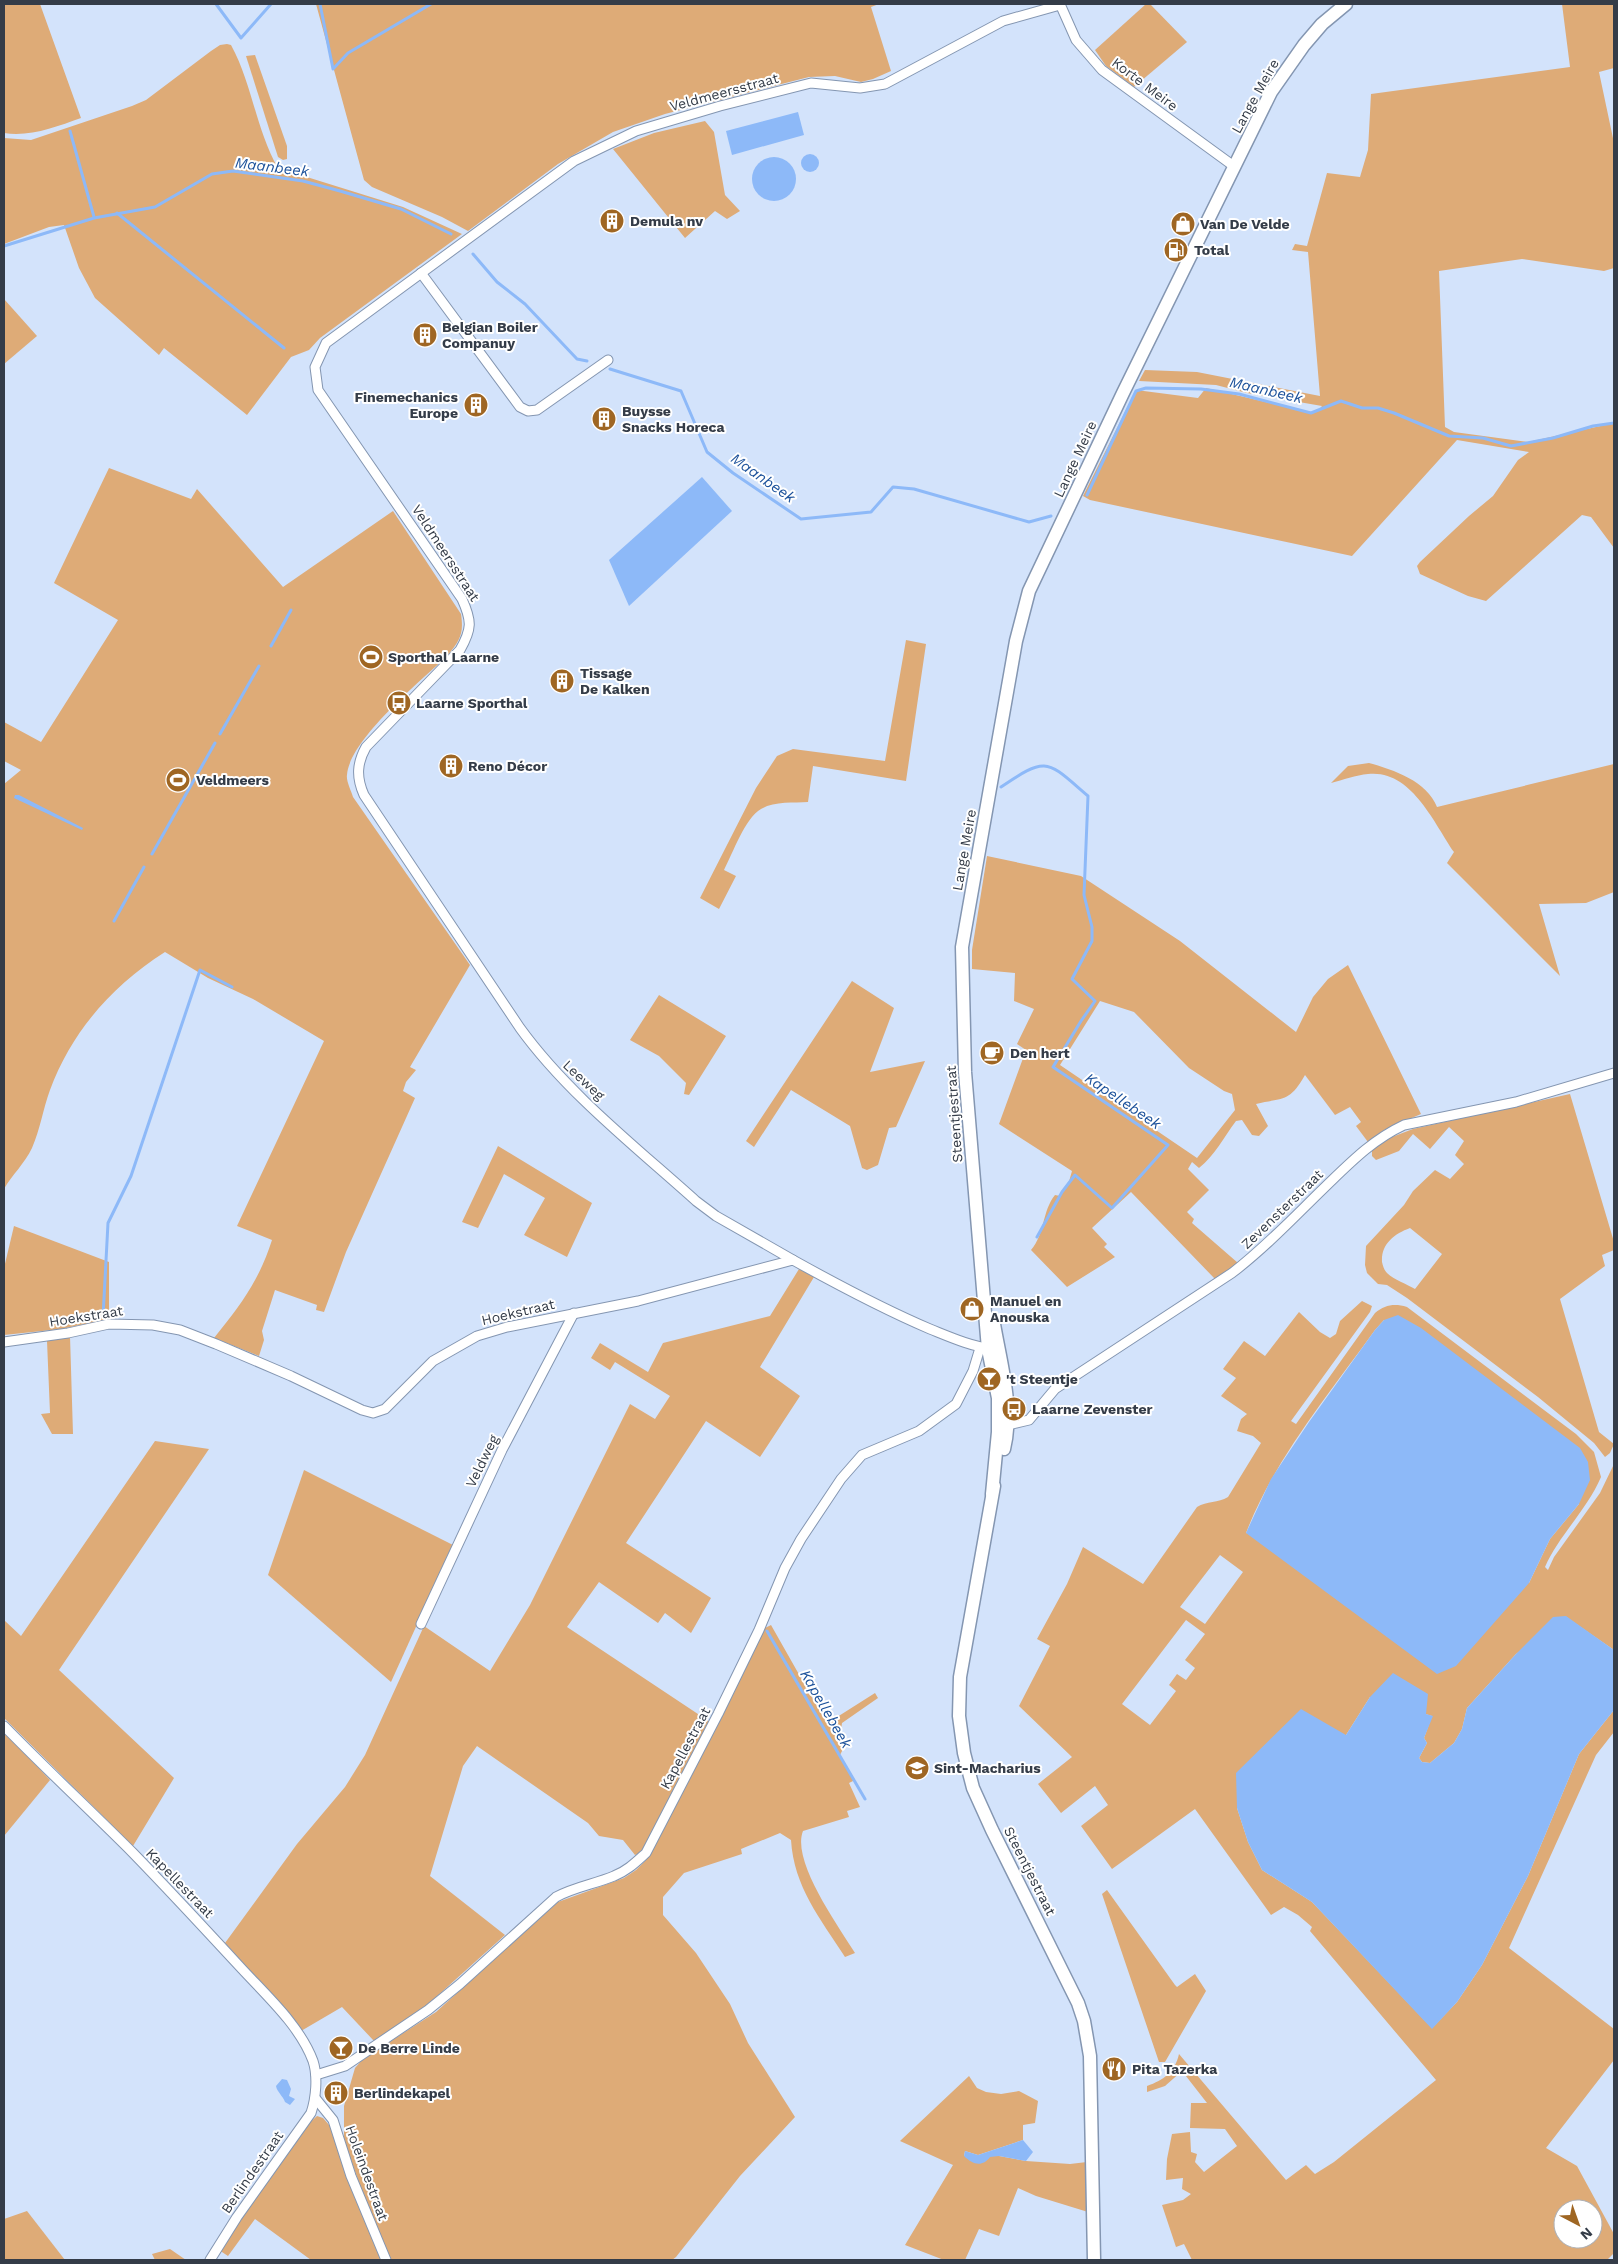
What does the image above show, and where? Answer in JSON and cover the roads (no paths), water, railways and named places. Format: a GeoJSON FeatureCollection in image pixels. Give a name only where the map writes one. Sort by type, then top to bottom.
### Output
{"type":"FeatureCollection","features":[{"type":"Feature","properties":{"kind":"street","name":"Korte Meire"},"geometry":{"type":"LineString","coordinates":[[1060,4],[1076,40],[1102,70],[1235,167]]}},
{"type":"Feature","properties":{"kind":"street","name":"Veldmeersstraat"},"geometry":{"type":"LineString","coordinates":[[412,866],[364,795],[359,784],[360,759],[366,747],[460,650],[470,633],[469,615],[462,599],[402,509],[318,390],[315,367],[326,343],[574,161],[636,131],[720,106],[811,83],[860,88],[885,84],[1003,21],[1060,4]]}},
{"type":"Feature","properties":{"kind":"street","name":"Lange Meire"},"geometry":{"type":"LineString","coordinates":[[962,978],[962,947],[1016,641],[1029,591],[1123,393],[1271,92],[1286,67],[1322,24],[1346,4]]}},
{"type":"Feature","properties":{"kind":"street"},"geometry":{"type":"LineString","coordinates":[[421,273],[520,407],[528,411],[537,410],[608,360]]}},
{"type":"Feature","properties":{"kind":"street","name":"Leeweg"},"geometry":{"type":"LineString","coordinates":[[412,866],[520,1028],[562,1081],[703,1206],[716,1216],[793,1260]]}},
{"type":"Feature","properties":{"kind":"street","name":"Steentjestraat"},"geometry":{"type":"LineString","coordinates":[[962,978],[965,1072],[989,1349],[1007,1397],[960,1676],[959,1716],[964,1753],[973,1788],[992,1830],[1070,1985],[1084,2021],[1090,2056],[1094,2260]]}},
{"type":"Feature","properties":{"kind":"street","name":"Zevensterstraat"},"geometry":{"type":"LineString","coordinates":[[1003,1426],[1029,1420],[1055,1389],[1232,1273],[1254,1256],[1360,1153],[1390,1132],[1404,1126],[1516,1102],[1614,1073]]}},
{"type":"Feature","properties":{"kind":"street"},"geometry":{"type":"LineString","coordinates":[[793,1260],[898,1315],[989,1349]]}},
{"type":"Feature","properties":{"kind":"street","name":"Hoekstraat"},"geometry":{"type":"LineString","coordinates":[[4,1342],[68,1333],[109,1324],[153,1325],[180,1330],[291,1376],[362,1410],[373,1413],[385,1409],[433,1361],[477,1336],[507,1327],[638,1301],[793,1260]]}},
{"type":"Feature","properties":{"kind":"street","name":"Veldweg"},"geometry":{"type":"LineString","coordinates":[[421,1624],[502,1450],[574,1313]]}},
{"type":"Feature","properties":{"kind":"street","name":"Kapellestraat"},"geometry":{"type":"LineString","coordinates":[[316,2075],[345,2066],[428,2010],[460,1984],[556,1898],[565,1892],[616,1876],[632,1866],[646,1853],[759,1630],[785,1568],[806,1531],[841,1479],[862,1455],[919,1431],[956,1404],[973,1371],[989,1349]]}},
{"type":"Feature","properties":{"kind":"street","name":"Kapellestraat"},"geometry":{"type":"LineString","coordinates":[[4,1726],[132,1853],[282,2014],[302,2041],[312,2060],[316,2075],[314,2087],[316,2099]]}},
{"type":"Feature","properties":{"kind":"street","name":"Berlindestraat"},"geometry":{"type":"LineString","coordinates":[[210,2260],[237,2217],[311,2113],[316,2099]]}},
{"type":"Feature","properties":{"kind":"street","name":"Holeindestraat"},"geometry":{"type":"LineString","coordinates":[[316,2099],[333,2120],[351,2176],[386,2260]]}},
{"type":"Feature","properties":{"kind":"water"},"geometry":{"type":"Polygon","coordinates":[[[798,112],[804,135],[732,155],[726,131],[798,112]]]}},
{"type":"Feature","properties":{"kind":"water"},"geometry":{"type":"Polygon","coordinates":[[[810,154],[816,157],[819,163],[816,169],[810,172],[804,169],[801,163],[804,157],[810,154]]]}},
{"type":"Feature","properties":{"kind":"water"},"geometry":{"type":"Polygon","coordinates":[[[770,157],[778,157],[790,163],[796,179],[790,195],[778,201],[770,201],[758,195],[752,183],[752,175],[758,163],[770,157]]]}},
{"type":"Feature","properties":{"kind":"water"},"geometry":{"type":"Polygon","coordinates":[[[702,477],[732,511],[629,606],[609,560],[702,477]]]}},
{"type":"Feature","properties":{"kind":"water"},"geometry":{"type":"Polygon","coordinates":[[[15,795],[19,795],[83,828],[82,830],[14,798],[15,795]]]}},
{"type":"Feature","properties":{"kind":"water"},"geometry":{"type":"Polygon","coordinates":[[[1398,1315],[1421,1328],[1580,1448],[1588,1462],[1590,1480],[1579,1504],[1550,1539],[1529,1583],[1456,1666],[1437,1674],[1246,1533],[1271,1479],[1309,1422],[1375,1330],[1384,1320],[1398,1315]]]}},
{"type":"Feature","properties":{"kind":"water"},"geometry":{"type":"Polygon","coordinates":[[[1566,1616],[1614,1650],[1614,1710],[1579,1754],[1528,1876],[1482,1965],[1457,2002],[1432,2029],[1312,1902],[1262,1870],[1248,1842],[1237,1808],[1236,1773],[1301,1709],[1346,1735],[1370,1697],[1393,1673],[1428,1694],[1426,1714],[1433,1716],[1424,1738],[1427,1743],[1419,1758],[1422,1762],[1430,1763],[1454,1743],[1462,1729],[1467,1708],[1516,1654],[1553,1617],[1566,1616]]]}},
{"type":"Feature","properties":{"kind":"water"},"geometry":{"type":"Polygon","coordinates":[[[282,2079],[287,2080],[291,2089],[289,2096],[295,2099],[290,2105],[285,2102],[276,2086],[282,2079]]]}},
{"type":"Feature","properties":{"kind":"water"},"geometry":{"type":"Polygon","coordinates":[[[1023,2140],[1033,2152],[1026,2161],[999,2156],[990,2157],[984,2163],[977,2164],[964,2156],[965,2151],[978,2155],[1023,2140]]]}},
{"type":"Feature","properties":{"kind":"waterway"},"geometry":{"type":"LineString","coordinates":[[216,4],[241,38],[271,4]]}},
{"type":"Feature","properties":{"kind":"waterway"},"geometry":{"type":"LineString","coordinates":[[320,4],[333,69],[348,53],[431,4]]}},
{"type":"Feature","properties":{"kind":"waterway"},"geometry":{"type":"LineString","coordinates":[[70,131],[94,217]]}},
{"type":"Feature","properties":{"kind":"waterway","name":"Maanbeek"},"geometry":{"type":"LineString","coordinates":[[4,246],[94,218],[155,207],[212,174],[233,171],[303,181],[340,191],[401,209],[451,234]]}},
{"type":"Feature","properties":{"kind":"waterway"},"geometry":{"type":"LineString","coordinates":[[117,213],[284,348]]}},
{"type":"Feature","properties":{"kind":"waterway","name":"Maanbeek"},"geometry":{"type":"LineString","coordinates":[[473,254],[497,282],[525,304],[577,359],[587,361]]}},
{"type":"Feature","properties":{"kind":"waterway","name":"Maanbeek"},"geometry":{"type":"LineString","coordinates":[[610,369],[681,391],[707,452],[733,473],[801,519],[871,512],[893,487],[914,489],[1029,522],[1051,516]]}},
{"type":"Feature","properties":{"kind":"waterway","name":"Maanbeek"},"geometry":{"type":"LineString","coordinates":[[1087,495],[1136,391],[1146,388],[1201,389],[1239,394],[1311,413],[1341,401],[1362,408],[1378,408],[1394,413],[1449,436],[1483,438],[1511,446],[1553,438],[1593,426],[1614,423]]}},
{"type":"Feature","properties":{"kind":"waterway"},"geometry":{"type":"LineString","coordinates":[[271,646],[291,610]]}},
{"type":"Feature","properties":{"kind":"waterway"},"geometry":{"type":"LineString","coordinates":[[220,734],[259,666]]}},
{"type":"Feature","properties":{"kind":"waterway"},"geometry":{"type":"LineString","coordinates":[[152,854],[215,743]]}},
{"type":"Feature","properties":{"kind":"waterway","name":"Kapellebeek"},"geometry":{"type":"LineString","coordinates":[[1001,787],[1029,770],[1047,766],[1064,775],[1088,796],[1084,895],[1092,927],[1092,941],[1072,979],[1095,1001],[1053,1067],[1168,1145],[1112,1208],[1075,1175],[1062,1192],[1037,1237]]}},
{"type":"Feature","properties":{"kind":"waterway"},"geometry":{"type":"LineString","coordinates":[[114,921],[144,867]]}},
{"type":"Feature","properties":{"kind":"waterway"},"geometry":{"type":"LineString","coordinates":[[103,1317],[108,1223],[131,1176],[200,970],[232,987]]}},
{"type":"Feature","properties":{"kind":"waterway","name":"Kapellebeek"},"geometry":{"type":"LineString","coordinates":[[767,1631],[865,1799]]}},
{"type":"Feature","properties":{"kind":"place","name":"Demula nv"},"geometry":{"type":"Point","coordinates":[612,221]}},
{"type":"Feature","properties":{"kind":"place","name":"Van De Velde"},"geometry":{"type":"Point","coordinates":[1183,224]}},
{"type":"Feature","properties":{"kind":"place","name":"Total"},"geometry":{"type":"Point","coordinates":[1176,250]}},
{"type":"Feature","properties":{"kind":"place","name":"Belgian Boiler Companuy"},"geometry":{"type":"Point","coordinates":[425,335]}},
{"type":"Feature","properties":{"kind":"place","name":"Finemechanics Europe"},"geometry":{"type":"Point","coordinates":[476,405]}},
{"type":"Feature","properties":{"kind":"place","name":"Buysse Snacks Horeca"},"geometry":{"type":"Point","coordinates":[604,419]}},
{"type":"Feature","properties":{"kind":"place","name":"Sporthal Laarne"},"geometry":{"type":"Point","coordinates":[371,657]}},
{"type":"Feature","properties":{"kind":"place","name":"Tissage De Kalken"},"geometry":{"type":"Point","coordinates":[562,681]}},
{"type":"Feature","properties":{"kind":"place","name":"Laarne Sporthal"},"geometry":{"type":"Point","coordinates":[399,703]}},
{"type":"Feature","properties":{"kind":"place","name":"Reno Décor"},"geometry":{"type":"Point","coordinates":[451,766]}},
{"type":"Feature","properties":{"kind":"place","name":"Veldmeers"},"geometry":{"type":"Point","coordinates":[178,780]}},
{"type":"Feature","properties":{"kind":"place","name":"Den hert"},"geometry":{"type":"Point","coordinates":[992,1053]}},
{"type":"Feature","properties":{"kind":"place","name":"Manuel en Anouska"},"geometry":{"type":"Point","coordinates":[972,1309]}},
{"type":"Feature","properties":{"kind":"place","name":"'t Steentje"},"geometry":{"type":"Point","coordinates":[989,1379]}},
{"type":"Feature","properties":{"kind":"place","name":"Laarne Zevenster"},"geometry":{"type":"Point","coordinates":[1014,1409]}},
{"type":"Feature","properties":{"kind":"place","name":"Sint-Macharius"},"geometry":{"type":"Point","coordinates":[917,1768]}},
{"type":"Feature","properties":{"kind":"place","name":"De Berre Linde"},"geometry":{"type":"Point","coordinates":[341,2048]}},
{"type":"Feature","properties":{"kind":"place","name":"Pita Tazerka"},"geometry":{"type":"Point","coordinates":[1114,2069]}},
{"type":"Feature","properties":{"kind":"place","name":"Berlindekapel"},"geometry":{"type":"Point","coordinates":[336,2093]}}]}
